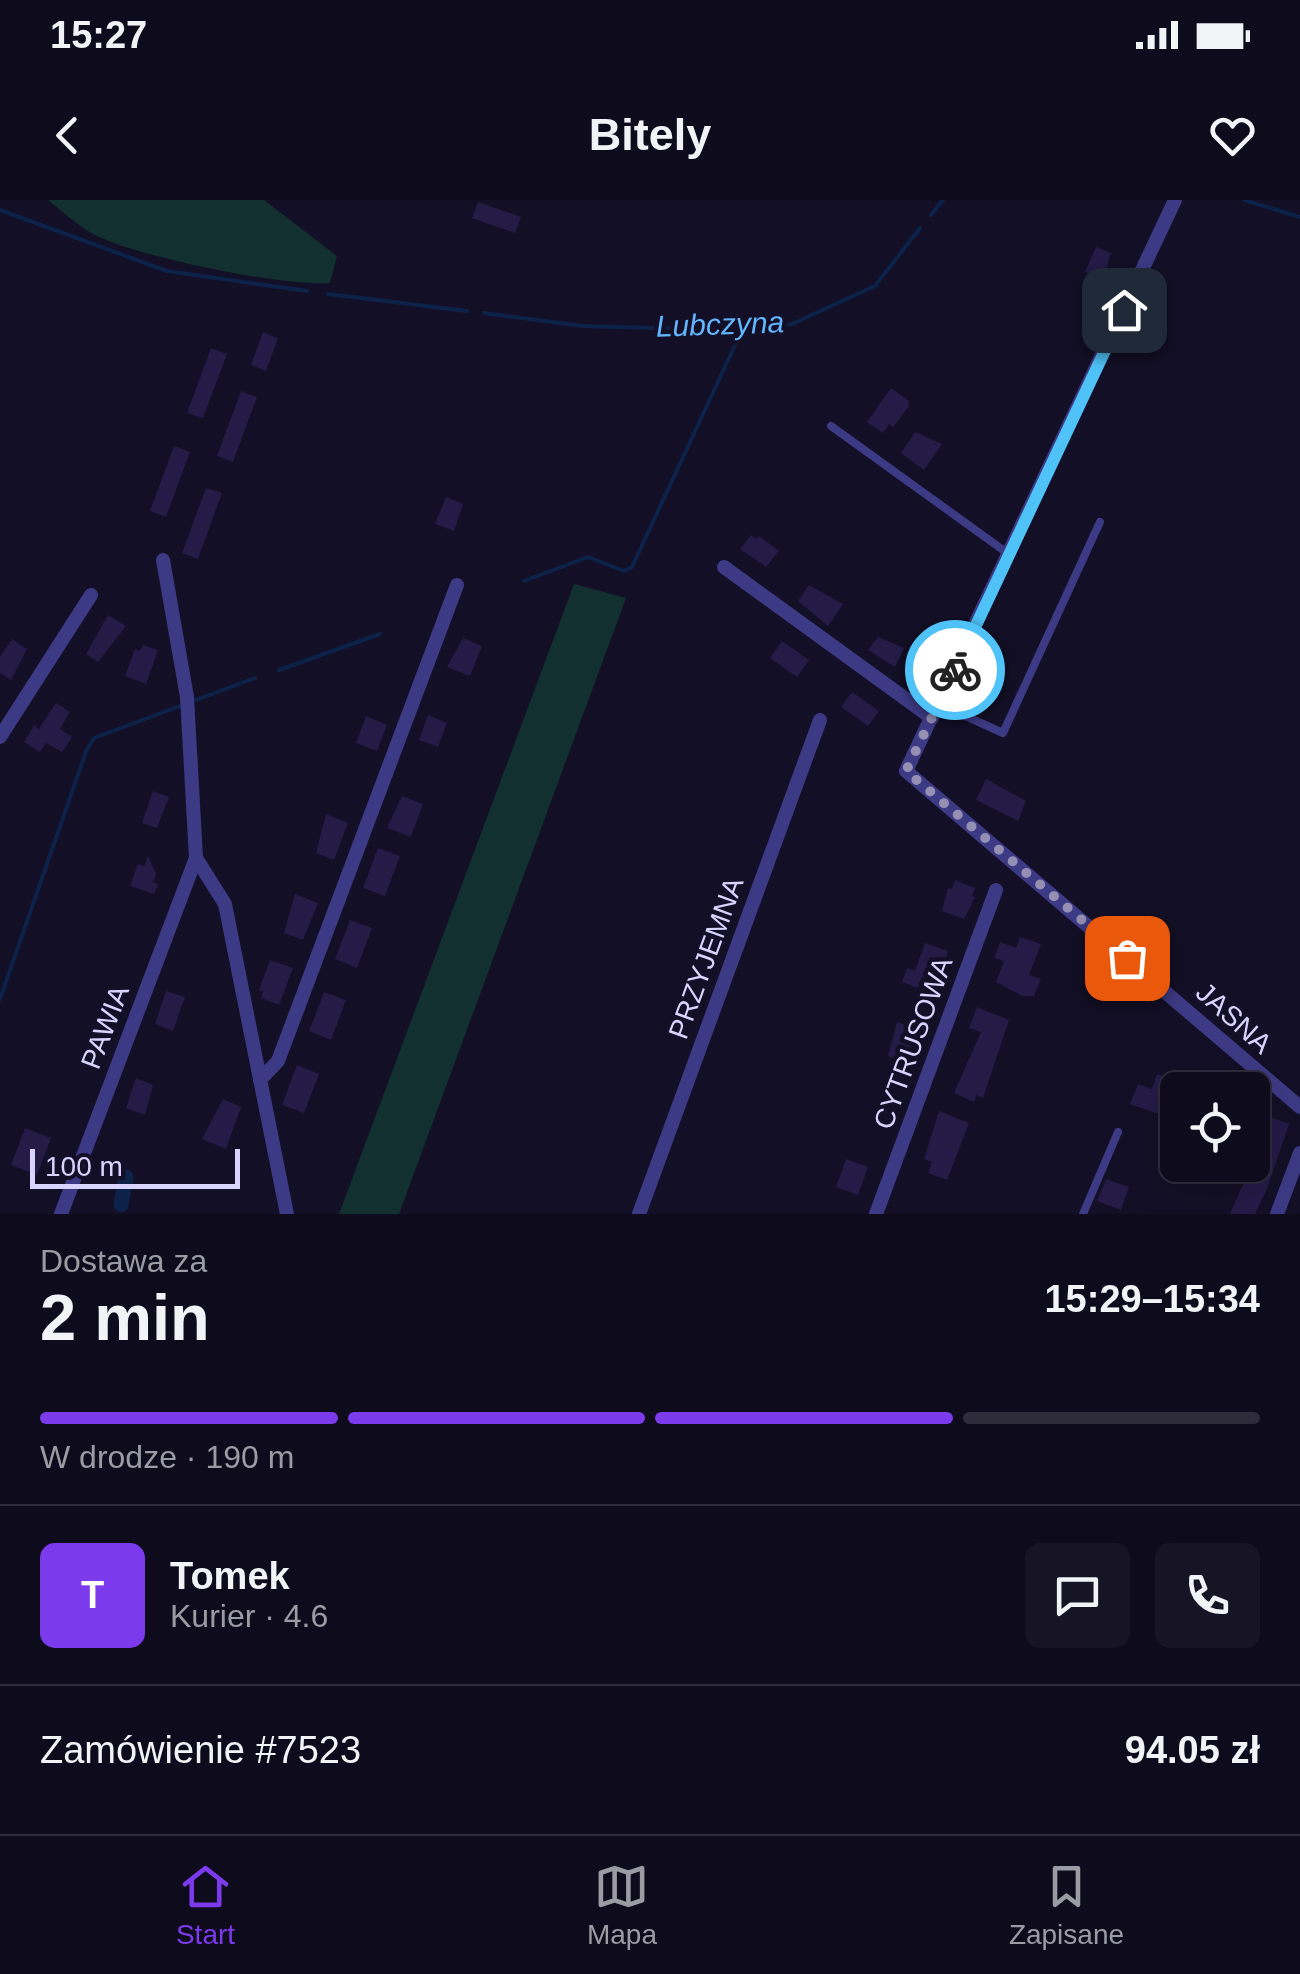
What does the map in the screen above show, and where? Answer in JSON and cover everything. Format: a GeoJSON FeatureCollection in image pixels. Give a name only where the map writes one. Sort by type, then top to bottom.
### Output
{"type":"FeatureCollection","features":[{"type":"Feature","properties":{"kind":"street","name":"JASNA"},"geometry":{"type":"LineString","coordinates":[[1175,200],[906,771],[1300,1107]]}},
{"type":"Feature","properties":{"kind":"street","name":"PAWIA"},"geometry":{"type":"LineString","coordinates":[[61,1214],[196,858],[187,697],[163,560]]}},
{"type":"Feature","properties":{"kind":"street"},"geometry":{"type":"LineString","coordinates":[[724,567],[936,710]]}},
{"type":"Feature","properties":{"kind":"street"},"geometry":{"type":"LineString","coordinates":[[260,1080],[278,1061],[458,585]]}},
{"type":"Feature","properties":{"kind":"street"},"geometry":{"type":"LineString","coordinates":[[0,737],[91,595]]}},
{"type":"Feature","properties":{"kind":"street","name":"PRZYJEMNA"},"geometry":{"type":"LineString","coordinates":[[639,1214],[820,720]]}},
{"type":"Feature","properties":{"kind":"street","name":"PAWIA"},"geometry":{"type":"LineString","coordinates":[[196,858],[224,904],[287,1214]]}},
{"type":"Feature","properties":{"kind":"street","name":"CYTRUSOWA"},"geometry":{"type":"LineString","coordinates":[[876,1214],[996,890]]}},
{"type":"Feature","properties":{"kind":"street"},"geometry":{"type":"LineString","coordinates":[[1278,1214],[1300,1153]]}},
{"type":"Feature","properties":{"kind":"lane"},"geometry":{"type":"LineString","coordinates":[[831,426],[1010,555]]}},
{"type":"Feature","properties":{"kind":"lane"},"geometry":{"type":"LineString","coordinates":[[936,710],[1003,733],[1100,522]]}},
{"type":"Feature","properties":{"kind":"lane"},"geometry":{"type":"LineString","coordinates":[[1084,1214],[1118,1132]]}},
{"type":"Feature","properties":{"kind":"green space"},"geometry":{"type":"Polygon","coordinates":[[[48,200],[264,200],[337,256],[330,283],[279,280],[208,268],[111,242],[85,229],[48,200]]]}},
{"type":"Feature","properties":{"kind":"green space"},"geometry":{"type":"Polygon","coordinates":[[[574,584],[626,598],[399,1214],[339,1214],[574,584]]]}},
{"type":"Feature","properties":{"kind":"building"},"geometry":{"type":"Polygon","coordinates":[[[478,202],[521,217],[515,233],[472,218],[478,202]]]}},
{"type":"Feature","properties":{"kind":"building"},"geometry":{"type":"Polygon","coordinates":[[[1096,247],[1111,253],[1103,280],[1085,272],[1096,247]]]}},
{"type":"Feature","properties":{"kind":"building"},"geometry":{"type":"Polygon","coordinates":[[[263,332],[278,338],[266,371],[251,365],[263,332]]]}},
{"type":"Feature","properties":{"kind":"building"},"geometry":{"type":"Polygon","coordinates":[[[211,348],[227,354],[203,418],[187,413],[211,348]]]}},
{"type":"Feature","properties":{"kind":"building"},"geometry":{"type":"Polygon","coordinates":[[[891,388],[909,401],[909,406],[893,427],[889,424],[883,433],[867,422],[891,388]]]}},
{"type":"Feature","properties":{"kind":"building"},"geometry":{"type":"Polygon","coordinates":[[[241,391],[257,397],[233,462],[217,456],[241,391]]]}},
{"type":"Feature","properties":{"kind":"building"},"geometry":{"type":"Polygon","coordinates":[[[915,432],[942,444],[924,470],[901,453],[915,432]]]}},
{"type":"Feature","properties":{"kind":"building"},"geometry":{"type":"Polygon","coordinates":[[[174,446],[190,452],[166,517],[150,511],[174,446]]]}},
{"type":"Feature","properties":{"kind":"building"},"geometry":{"type":"Polygon","coordinates":[[[206,488],[222,493],[198,559],[182,553],[206,488]]]}},
{"type":"Feature","properties":{"kind":"building"},"geometry":{"type":"Polygon","coordinates":[[[446,497],[463,504],[454,531],[435,524],[446,497]]]}},
{"type":"Feature","properties":{"kind":"building"},"geometry":{"type":"Polygon","coordinates":[[[751,535],[756,539],[759,536],[779,551],[766,567],[740,549],[751,535]]]}},
{"type":"Feature","properties":{"kind":"building"},"geometry":{"type":"Polygon","coordinates":[[[809,585],[843,604],[828,626],[798,601],[809,585]]]}},
{"type":"Feature","properties":{"kind":"building"},"geometry":{"type":"Polygon","coordinates":[[[108,615],[126,626],[98,662],[86,654],[108,615]]]}},
{"type":"Feature","properties":{"kind":"building"},"geometry":{"type":"Polygon","coordinates":[[[878,637],[904,648],[895,667],[868,650],[878,637]]]}},
{"type":"Feature","properties":{"kind":"building"},"geometry":{"type":"Polygon","coordinates":[[[463,638],[482,646],[470,676],[447,667],[463,638]]]}},
{"type":"Feature","properties":{"kind":"building"},"geometry":{"type":"Polygon","coordinates":[[[12,639],[27,649],[11,680],[0,673],[0,657],[12,639]]]}},
{"type":"Feature","properties":{"kind":"building"},"geometry":{"type":"Polygon","coordinates":[[[782,641],[809,660],[797,677],[770,658],[782,641]]]}},
{"type":"Feature","properties":{"kind":"building"},"geometry":{"type":"Polygon","coordinates":[[[143,645],[158,650],[146,684],[125,676],[135,649],[140,651],[143,645]]]}},
{"type":"Feature","properties":{"kind":"building"},"geometry":{"type":"Polygon","coordinates":[[[852,692],[879,711],[868,726],[841,707],[852,692]]]}},
{"type":"Feature","properties":{"kind":"building"},"geometry":{"type":"Polygon","coordinates":[[[56,703],[70,712],[60,729],[72,737],[62,752],[46,743],[40,752],[24,742],[34,725],[39,729],[56,703]]]}},
{"type":"Feature","properties":{"kind":"building"},"geometry":{"type":"Polygon","coordinates":[[[428,715],[447,723],[438,747],[419,740],[428,715]]]}},
{"type":"Feature","properties":{"kind":"building"},"geometry":{"type":"Polygon","coordinates":[[[366,716],[387,725],[377,751],[356,743],[366,716]]]}},
{"type":"Feature","properties":{"kind":"building"},"geometry":{"type":"Polygon","coordinates":[[[986,779],[1026,801],[1018,821],[976,800],[986,779]]]}},
{"type":"Feature","properties":{"kind":"building"},"geometry":{"type":"Polygon","coordinates":[[[153,791],[169,797],[157,828],[142,823],[153,791]]]}},
{"type":"Feature","properties":{"kind":"building"},"geometry":{"type":"Polygon","coordinates":[[[402,796],[423,804],[411,837],[387,828],[402,796]]]}},
{"type":"Feature","properties":{"kind":"building"},"geometry":{"type":"Polygon","coordinates":[[[326,814],[348,823],[334,860],[316,853],[326,814]]]}},
{"type":"Feature","properties":{"kind":"building"},"geometry":{"type":"Polygon","coordinates":[[[378,848],[400,856],[385,896],[363,888],[378,848]]]}},
{"type":"Feature","properties":{"kind":"building"},"geometry":{"type":"Polygon","coordinates":[[[148,856],[156,874],[153,882],[158,884],[154,894],[130,886],[138,864],[144,866],[148,856]]]}},
{"type":"Feature","properties":{"kind":"building"},"geometry":{"type":"Polygon","coordinates":[[[955,880],[975,888],[975,897],[964,919],[942,911],[948,888],[952,889],[955,880]]]}},
{"type":"Feature","properties":{"kind":"building"},"geometry":{"type":"Polygon","coordinates":[[[295,894],[318,903],[303,940],[284,933],[295,894]]]}},
{"type":"Feature","properties":{"kind":"building"},"geometry":{"type":"Polygon","coordinates":[[[350,920],[372,928],[357,968],[335,959],[350,920]]]}},
{"type":"Feature","properties":{"kind":"building"},"geometry":{"type":"Polygon","coordinates":[[[1020,937],[1041,944],[1029,975],[1041,979],[1034,996],[1022,996],[996,982],[1004,961],[994,958],[1000,942],[1016,948],[1020,937]]]}},
{"type":"Feature","properties":{"kind":"building"},"geometry":{"type":"Polygon","coordinates":[[[925,943],[948,951],[938,983],[922,977],[918,988],[902,982],[907,968],[915,971],[925,943]]]}},
{"type":"Feature","properties":{"kind":"building"},"geometry":{"type":"Polygon","coordinates":[[[270,960],[293,968],[279,1005],[261,998],[263,992],[259,990],[270,960]]]}},
{"type":"Feature","properties":{"kind":"building"},"geometry":{"type":"Polygon","coordinates":[[[166,991],[185,997],[173,1031],[155,1024],[166,991]]]}},
{"type":"Feature","properties":{"kind":"building"},"geometry":{"type":"Polygon","coordinates":[[[324,992],[346,1000],[331,1040],[309,1031],[324,992]]]}},
{"type":"Feature","properties":{"kind":"building"},"geometry":{"type":"Polygon","coordinates":[[[977,1007],[1009,1020],[983,1098],[976,1095],[974,1102],[954,1093],[981,1032],[969,1028],[977,1007]]]}},
{"type":"Feature","properties":{"kind":"building"},"geometry":{"type":"Polygon","coordinates":[[[897,1022],[919,1030],[904,1062],[888,1056],[897,1022]]]}},
{"type":"Feature","properties":{"kind":"building"},"geometry":{"type":"Polygon","coordinates":[[[297,1065],[319,1074],[304,1113],[282,1105],[297,1065]]]}},
{"type":"Feature","properties":{"kind":"building"},"geometry":{"type":"Polygon","coordinates":[[[1157,1074],[1160,1075],[1159,1114],[1130,1104],[1138,1084],[1152,1089],[1157,1074]]]}},
{"type":"Feature","properties":{"kind":"building"},"geometry":{"type":"Polygon","coordinates":[[[136,1078],[153,1085],[145,1115],[126,1108],[136,1078]]]}},
{"type":"Feature","properties":{"kind":"building"},"geometry":{"type":"Polygon","coordinates":[[[223,1099],[241,1107],[226,1149],[202,1139],[223,1099]]]}},
{"type":"Feature","properties":{"kind":"building"},"geometry":{"type":"Polygon","coordinates":[[[939,1111],[969,1123],[947,1180],[928,1173],[932,1162],[924,1159],[939,1111]]]}},
{"type":"Feature","properties":{"kind":"building"},"geometry":{"type":"Polygon","coordinates":[[[1270,1117],[1289,1124],[1270,1180],[1270,1117]]]}},
{"type":"Feature","properties":{"kind":"building"},"geometry":{"type":"Polygon","coordinates":[[[25,1128],[51,1138],[37,1175],[11,1165],[25,1128]]]}},
{"type":"Feature","properties":{"kind":"building"},"geometry":{"type":"Polygon","coordinates":[[[846,1159],[868,1167],[858,1195],[836,1187],[846,1159]]]}},
{"type":"Feature","properties":{"kind":"building"},"geometry":{"type":"Polygon","coordinates":[[[1106,1179],[1129,1187],[1121,1210],[1097,1201],[1106,1179]]]}},
{"type":"Feature","properties":{"kind":"building"},"geometry":{"type":"Polygon","coordinates":[[[1244,1182],[1269,1182],[1255,1214],[1230,1214],[1244,1182]]]}},
{"type":"Feature","properties":{"kind":"waterway","name":"Lubczyna"},"geometry":{"type":"LineString","coordinates":[[931,215],[943,200]]}},
{"type":"Feature","properties":{"kind":"waterway","name":"Lubczyna"},"geometry":{"type":"LineString","coordinates":[[1244,200],[1300,217]]}},
{"type":"Feature","properties":{"kind":"waterway","name":"Lubczyna"},"geometry":{"type":"LineString","coordinates":[[0,210],[167,271],[307,291]]}},
{"type":"Feature","properties":{"kind":"waterway","name":"Lubczyna"},"geometry":{"type":"LineString","coordinates":[[484,313],[583,326],[722,330],[792,324],[875,286],[920,228]]}},
{"type":"Feature","properties":{"kind":"waterway","name":"Lubczyna"},"geometry":{"type":"LineString","coordinates":[[328,294],[467,311]]}},
{"type":"Feature","properties":{"kind":"waterway"},"geometry":{"type":"LineString","coordinates":[[524,581],[588,557],[624,571],[632,567],[743,328]]}},
{"type":"Feature","properties":{"kind":"waterway"},"geometry":{"type":"LineString","coordinates":[[279,670],[380,634]]}},
{"type":"Feature","properties":{"kind":"waterway"},"geometry":{"type":"LineString","coordinates":[[196,700],[255,678]]}},
{"type":"Feature","properties":{"kind":"waterway"},"geometry":{"type":"LineString","coordinates":[[0,999],[87,749],[94,738],[180,706]]}},
{"type":"Feature","properties":{"kind":"waterway"},"geometry":{"type":"LineString","coordinates":[[121,1205],[126,1177]]}},
{"type":"Feature","properties":{"kind":"way so far"},"geometry":{"type":"LineString","coordinates":[[955,670],[906,771],[1127,958]]}},
{"type":"Feature","properties":{"kind":"route"},"geometry":{"type":"LineString","coordinates":[[955,670],[1124,310]]}}]}
